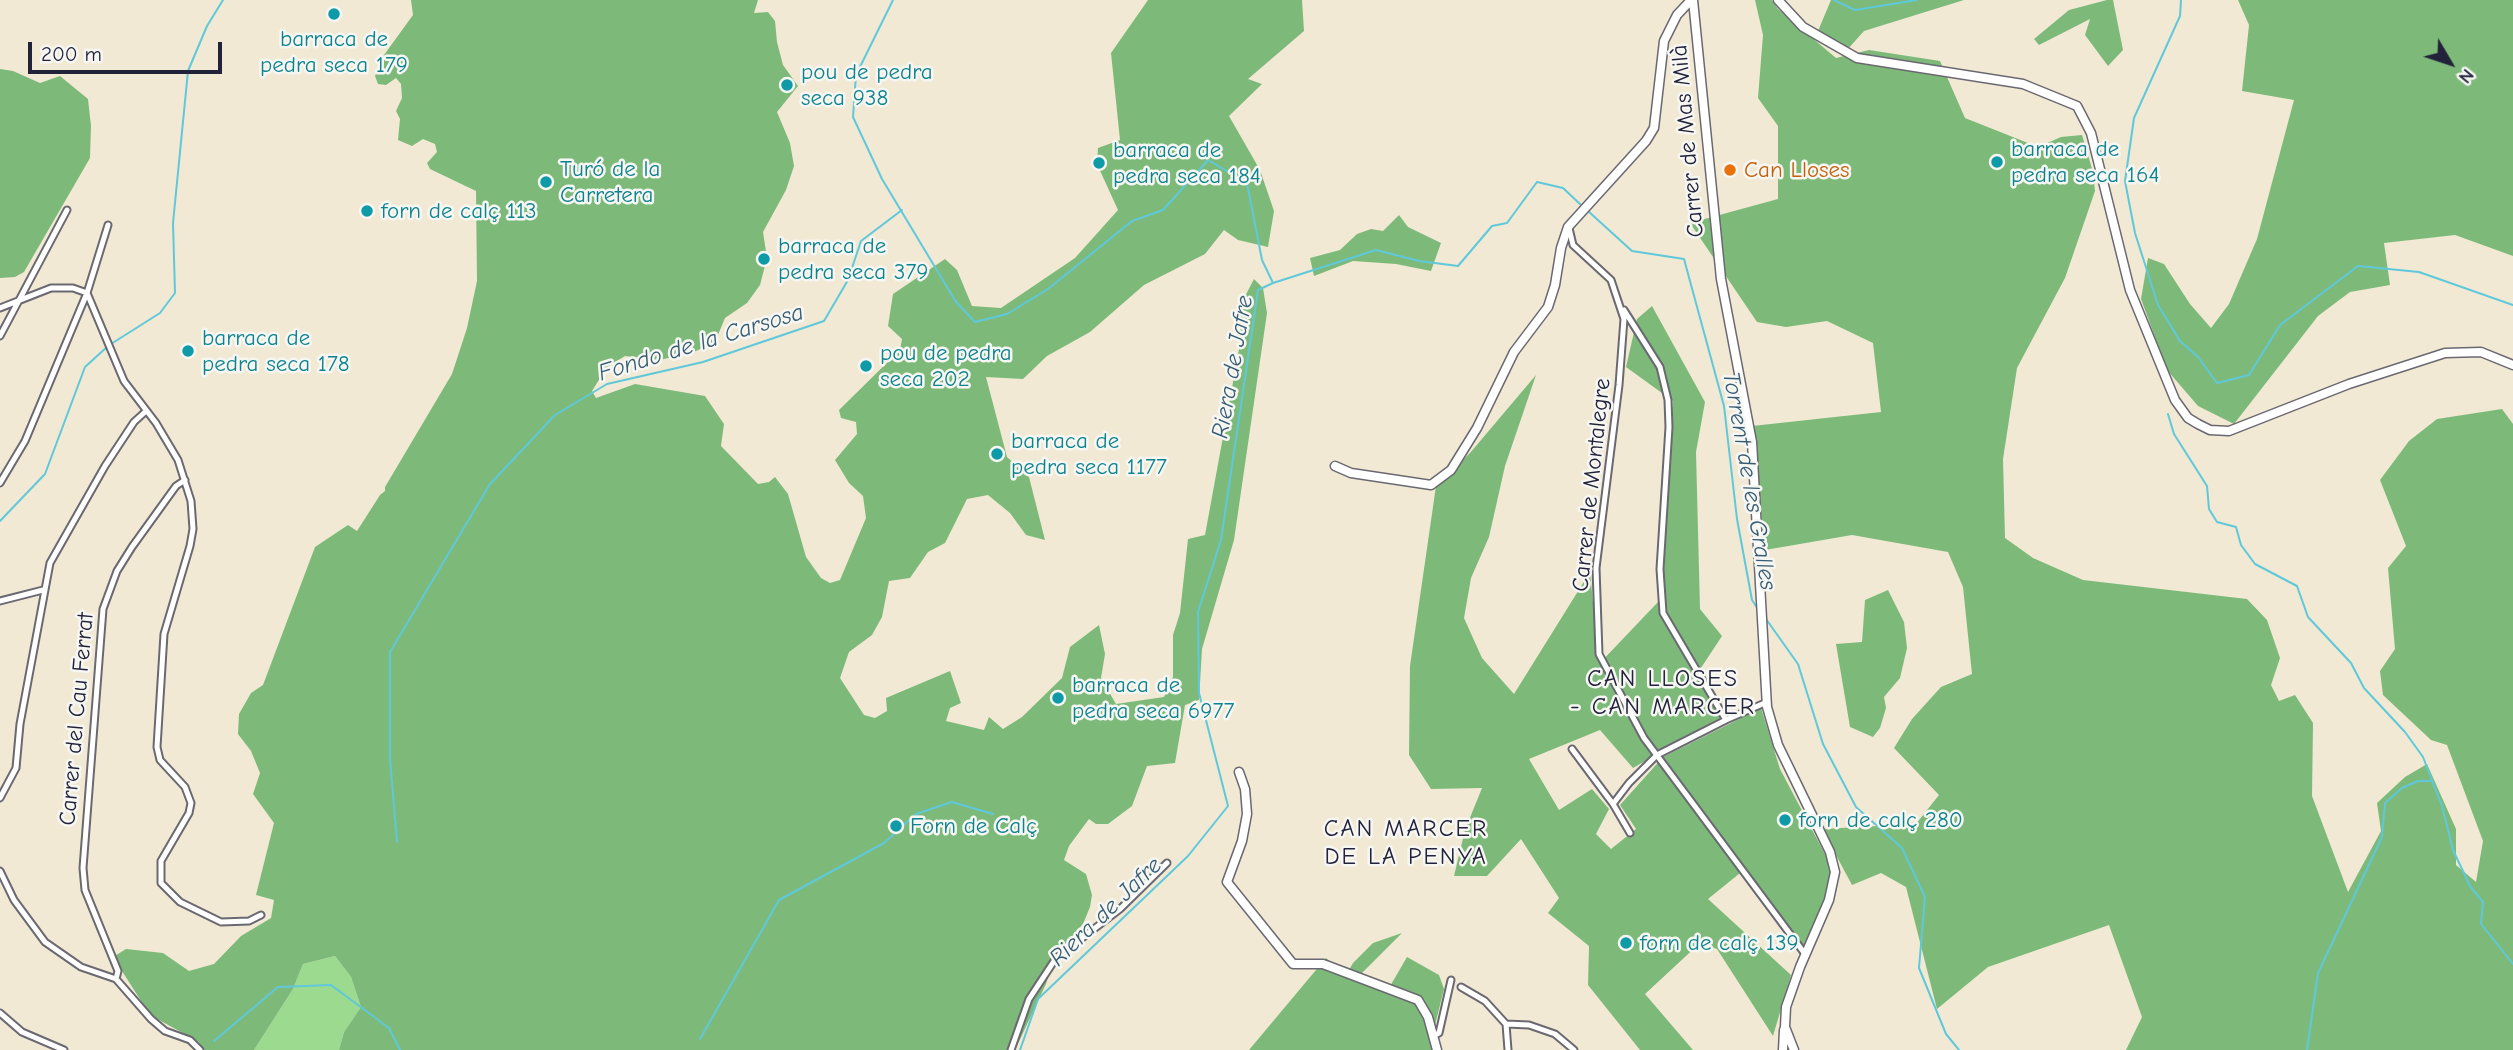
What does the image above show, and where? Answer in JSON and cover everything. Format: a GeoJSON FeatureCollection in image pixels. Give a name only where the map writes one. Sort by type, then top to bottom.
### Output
{"type":"FeatureCollection","features":[{"type":"Feature","properties":{"kind":"street"},"geometry":{"type":"LineString","coordinates":[[1335,466],[1352,473],[1383,475],[1431,485],[1451,470],[1477,428],[1514,352],[1548,307],[1568,227],[1647,141],[1654,128],[1664,41],[1677,15],[1692,0]]}},
{"type":"Feature","properties":{"kind":"street","name":"Carrer de Mas Milà"},"geometry":{"type":"LineString","coordinates":[[1692,0],[1721,279],[1752,442],[1767,702],[1778,745],[1829,852],[1835,872],[1829,900],[1805,954],[1786,1007],[1783,1050]]}},
{"type":"Feature","properties":{"kind":"street"},"geometry":{"type":"LineString","coordinates":[[1778,0],[1802,27],[1857,58],[2023,84],[2077,106],[2088,123],[2130,290],[2175,400],[2188,418],[2210,430],[2229,431],[2349,384],[2445,353],[2481,352],[2513,365]]}},
{"type":"Feature","properties":{"kind":"street"},"geometry":{"type":"LineString","coordinates":[[0,336],[67,210]]}},
{"type":"Feature","properties":{"kind":"street"},"geometry":{"type":"LineString","coordinates":[[0,483],[25,441],[88,293],[108,225]]}},
{"type":"Feature","properties":{"kind":"street","name":"Carrer de Montalegre"},"geometry":{"type":"LineString","coordinates":[[1568,227],[1573,245],[1607,275],[1622,307],[1619,385],[1596,568],[1599,654],[1634,722],[1805,954]]}},
{"type":"Feature","properties":{"kind":"street"},"geometry":{"type":"LineString","coordinates":[[0,308],[51,288],[73,288],[88,293],[124,381],[171,448],[185,480],[191,501],[193,529],[164,634],[157,747],[160,760],[185,787],[191,803],[189,813],[161,861],[159,875],[161,883],[170,895],[208,918],[230,923],[249,921],[261,915]]}},
{"type":"Feature","properties":{"kind":"street"},"geometry":{"type":"LineString","coordinates":[[1622,307],[1660,367],[1668,400],[1670,427],[1660,569],[1663,613],[1726,720]]}},
{"type":"Feature","properties":{"kind":"street"},"geometry":{"type":"LineString","coordinates":[[0,798],[16,768],[43,590],[50,563],[76,513],[134,422],[145,412]]}},
{"type":"Feature","properties":{"kind":"street","name":"Carrer del Cau Ferrat"},"geometry":{"type":"LineString","coordinates":[[116,979],[118,971],[85,890],[82,868],[99,684],[102,619],[117,571],[176,486],[185,480]]}},
{"type":"Feature","properties":{"kind":"street"},"geometry":{"type":"LineString","coordinates":[[0,601],[43,590]]}},
{"type":"Feature","properties":{"kind":"street"},"geometry":{"type":"LineString","coordinates":[[1614,804],[1629,783],[1657,755],[1767,702]]}},
{"type":"Feature","properties":{"kind":"street"},"geometry":{"type":"LineString","coordinates":[[1572,749],[1614,804],[1630,834]]}},
{"type":"Feature","properties":{"kind":"street"},"geometry":{"type":"LineString","coordinates":[[1239,772],[1245,789],[1247,814],[1242,841],[1227,882],[1293,964],[1323,964],[1413,997],[1422,1004],[1435,1035],[1437,1050]]}},
{"type":"Feature","properties":{"kind":"street"},"geometry":{"type":"LineString","coordinates":[[1011,1050],[1029,999],[1056,958],[1120,909],[1167,863]]}},
{"type":"Feature","properties":{"kind":"street"},"geometry":{"type":"LineString","coordinates":[[0,871],[14,900],[46,943],[81,967],[116,979],[158,1025],[190,1040],[201,1050]]}},
{"type":"Feature","properties":{"kind":"street"},"geometry":{"type":"LineString","coordinates":[[1435,1035],[1439,1033],[1451,980]]}},
{"type":"Feature","properties":{"kind":"street"},"geometry":{"type":"LineString","coordinates":[[1461,987],[1485,1001],[1506,1024],[1508,1050]]}},
{"type":"Feature","properties":{"kind":"street"},"geometry":{"type":"LineString","coordinates":[[0,1013],[22,1032],[64,1050]]}},
{"type":"Feature","properties":{"kind":"street"},"geometry":{"type":"LineString","coordinates":[[1506,1024],[1529,1026],[1556,1034],[1574,1050]]}},
{"type":"Feature","properties":{"kind":"street"},"geometry":{"type":"LineString","coordinates":[[1784,1027],[1794,1050]]}},
{"type":"Feature","properties":{"kind":"green space"},"geometry":{"type":"Polygon","coordinates":[[[411,0],[758,0],[754,13],[768,12],[775,21],[783,65],[798,86],[777,112],[790,143],[794,166],[786,190],[763,232],[767,258],[760,285],[747,303],[725,318],[715,342],[696,351],[660,360],[625,356],[607,367],[592,391],[596,398],[635,384],[705,396],[724,424],[721,446],[758,484],[769,482],[775,477],[788,494],[806,557],[821,578],[830,583],[840,580],[866,518],[863,496],[849,483],[835,460],[857,434],[856,422],[841,418],[839,410],[900,350],[902,339],[888,326],[893,294],[945,259],[957,270],[972,306],[1001,308],[1075,258],[1118,210],[1097,164],[1098,148],[1120,140],[1111,53],[1148,0],[1302,0],[1304,31],[1248,79],[1262,84],[1229,116],[1260,170],[1274,211],[1268,247],[1238,240],[1224,230],[1205,254],[1144,285],[1090,332],[1047,356],[1023,379],[986,377],[1007,457],[1029,477],[1045,540],[1026,535],[1010,513],[988,495],[967,499],[945,543],[928,552],[910,578],[889,581],[882,617],[872,635],[849,652],[840,678],[864,715],[875,718],[887,711],[886,698],[950,671],[961,703],[950,708],[946,721],[984,730],[989,717],[1003,729],[1022,717],[1062,678],[1070,647],[1099,625],[1105,654],[1101,678],[1116,704],[1164,697],[1173,677],[1173,635],[1180,613],[1188,539],[1205,535],[1240,344],[1241,304],[1254,279],[1263,288],[1267,313],[1234,540],[1202,649],[1199,700],[1185,705],[1175,763],[1147,766],[1132,806],[1108,824],[1096,824],[1089,819],[1069,846],[1064,860],[1086,874],[1092,895],[1090,907],[1083,924],[1055,956],[1046,984],[1015,1050],[339,1050],[344,1032],[361,1007],[351,977],[335,956],[303,964],[293,989],[254,1050],[202,1050],[199,1042],[150,1015],[113,957],[126,949],[163,953],[189,971],[214,964],[241,936],[271,918],[274,900],[256,895],[274,823],[253,794],[260,773],[251,751],[238,734],[239,714],[251,693],[263,685],[315,547],[348,525],[357,531],[385,491],[452,374],[467,328],[477,281],[476,191],[430,169],[427,163],[437,152],[435,144],[423,139],[412,146],[398,140],[400,119],[396,111],[402,98],[401,84],[396,78],[386,85],[378,84],[375,76],[384,55],[413,15],[411,0]]]}},
{"type":"Feature","properties":{"kind":"green space"},"geometry":{"type":"Polygon","coordinates":[[[1755,0],[1772,0],[1778,9],[1836,58],[1869,50],[1940,61],[1965,118],[2038,147],[2061,137],[2082,135],[2093,172],[2095,191],[2065,278],[2017,368],[2003,459],[2005,538],[2033,558],[2083,580],[2247,599],[2267,620],[2280,658],[2271,685],[2279,701],[2295,695],[2313,723],[2312,796],[2348,892],[2381,831],[2377,803],[2405,777],[2427,764],[2456,829],[2456,865],[2476,882],[2483,841],[2447,745],[2431,740],[2383,695],[2380,671],[2395,649],[2388,568],[2406,546],[2380,480],[2409,441],[2437,419],[2502,409],[2513,424],[2513,1050],[2126,1050],[2142,1017],[2109,925],[1988,967],[1937,1009],[1906,887],[1881,873],[1852,885],[1822,829],[1916,824],[1939,795],[1894,748],[1912,719],[1941,687],[1972,674],[1963,587],[1948,552],[1852,535],[1765,550],[1752,426],[1881,412],[1873,343],[1827,321],[1786,327],[1757,322],[1690,223],[1778,199],[1778,126],[1758,98],[1763,35],[1755,0]]]}},
{"type":"Feature","properties":{"kind":"green space"},"geometry":{"type":"Polygon","coordinates":[[[1831,0],[1964,0],[1864,31],[1847,50],[1818,31],[1831,0]]]}},
{"type":"Feature","properties":{"kind":"green space"},"geometry":{"type":"Polygon","coordinates":[[[2113,0],[2123,50],[2108,66],[2085,35],[2090,19],[2039,45],[2034,39],[2069,10],[2113,0]]]}},
{"type":"Feature","properties":{"kind":"green space"},"geometry":{"type":"Polygon","coordinates":[[[2238,0],[2513,0],[2513,256],[2455,235],[2384,243],[2390,285],[2350,292],[2318,316],[2234,424],[2198,406],[2167,370],[2141,299],[2148,258],[2164,264],[2190,304],[2211,328],[2229,304],[2257,239],[2294,100],[2242,91],[2249,25],[2238,0]]]}},
{"type":"Feature","properties":{"kind":"green space"},"geometry":{"type":"Polygon","coordinates":[[[0,69],[13,71],[40,83],[60,76],[88,99],[91,126],[90,158],[24,272],[15,277],[0,278],[0,69]]]}},
{"type":"Feature","properties":{"kind":"green space"},"geometry":{"type":"Polygon","coordinates":[[[1399,215],[1408,227],[1441,243],[1431,271],[1396,264],[1353,261],[1314,276],[1310,258],[1340,250],[1357,234],[1371,229],[1383,231],[1399,215]]]}},
{"type":"Feature","properties":{"kind":"green space"},"geometry":{"type":"Polygon","coordinates":[[[1652,306],[1705,402],[1696,452],[1700,609],[1722,636],[1697,674],[1722,717],[1633,768],[1600,730],[1529,759],[1559,810],[1592,789],[1609,809],[1596,834],[1611,849],[1636,829],[1620,805],[1663,757],[1761,708],[1780,769],[1835,873],[1817,925],[1803,947],[1745,869],[1708,899],[1791,975],[1773,1036],[1717,949],[1700,943],[1645,994],[1693,1050],[1640,1050],[1588,985],[1589,946],[1548,913],[1559,898],[1521,839],[1487,876],[1454,876],[1465,830],[1482,788],[1431,789],[1409,755],[1410,666],[1436,486],[1470,453],[1536,375],[1505,466],[1489,537],[1471,578],[1464,618],[1482,658],[1514,694],[1590,572],[1599,664],[1658,602],[1673,401],[1626,367],[1637,319],[1652,306]]]}},
{"type":"Feature","properties":{"kind":"green space"},"geometry":{"type":"Polygon","coordinates":[[[1888,590],[1904,622],[1907,648],[1900,678],[1884,697],[1886,708],[1880,728],[1873,737],[1850,727],[1836,644],[1862,642],[1865,600],[1888,590]]]}},
{"type":"Feature","properties":{"kind":"green space"},"geometry":{"type":"Polygon","coordinates":[[[1402,933],[1362,973],[1389,988],[1407,957],[1439,975],[1444,989],[1432,1037],[1433,1050],[1249,1050],[1326,958],[1346,975],[1353,963],[1373,943],[1402,933]]]}},
{"type":"Feature","properties":{"kind":"green space"},"geometry":{"type":"Polygon","coordinates":[[[335,956],[351,977],[361,1007],[344,1032],[339,1050],[254,1050],[293,989],[303,964],[335,956]]]}},
{"type":"Feature","properties":{"kind":"waterway"},"geometry":{"type":"LineString","coordinates":[[111,344],[160,313],[175,293],[173,223],[188,71],[207,26],[223,0]]}},
{"type":"Feature","properties":{"kind":"waterway","name":"Riera de Jafre"},"geometry":{"type":"LineString","coordinates":[[893,0],[856,75],[853,117],[882,179],[956,302],[975,322],[1007,314],[1048,289],[1132,221],[1163,210],[1208,160],[1247,183],[1262,260],[1273,283],[1258,290],[1221,540],[1198,612],[1199,693],[1228,806],[1188,856],[1038,999],[1020,1050]]}},
{"type":"Feature","properties":{"kind":"waterway"},"geometry":{"type":"LineString","coordinates":[[1834,0],[1855,10],[1917,0]]}},
{"type":"Feature","properties":{"kind":"waterway"},"geometry":{"type":"LineString","coordinates":[[2181,0],[2180,16],[2134,118],[2125,181],[2135,233],[2158,305],[2180,341],[2198,357],[2217,383],[2249,375],[2280,325],[2358,266],[2419,272],[2513,305]]}},
{"type":"Feature","properties":{"kind":"waterway","name":"Torrent de les Gralles"},"geometry":{"type":"LineString","coordinates":[[1273,283],[1376,250],[1419,261],[1458,266],[1492,226],[1507,223],[1537,182],[1563,188],[1581,205]]}},
{"type":"Feature","properties":{"kind":"waterway","name":"Fondo de la Carsosa"},"geometry":{"type":"LineString","coordinates":[[397,842],[390,759],[390,652],[490,484],[555,415],[607,384],[703,362],[824,321],[848,280],[861,241],[902,210]]}},
{"type":"Feature","properties":{"kind":"waterway","name":"Torrent de les Gralles"},"geometry":{"type":"LineString","coordinates":[[1588,211],[1632,251],[1684,259],[1724,406],[1737,519],[1752,600],[1758,609]]}},
{"type":"Feature","properties":{"kind":"waterway"},"geometry":{"type":"LineString","coordinates":[[0,521],[45,474],[85,367],[107,347]]}},
{"type":"Feature","properties":{"kind":"waterway"},"geometry":{"type":"LineString","coordinates":[[2168,414],[2174,434],[2207,486],[2209,509],[2217,522],[2236,527],[2241,545],[2255,564],[2297,586],[2308,617],[2351,663],[2364,688],[2405,732],[2423,757],[2442,806],[2453,850],[2470,886],[2483,902],[2481,924],[2513,964]]}},
{"type":"Feature","properties":{"kind":"waterway","name":"Torrent de les Gralles"},"geometry":{"type":"LineString","coordinates":[[1766,619],[1798,664],[1823,744],[1856,807],[1902,848],[1925,897],[1919,968],[1946,1034],[1959,1050]]}},
{"type":"Feature","properties":{"kind":"waterway"},"geometry":{"type":"LineString","coordinates":[[2307,1050],[2318,973],[2382,837],[2385,803],[2402,788],[2418,781],[2432,781]]}},
{"type":"Feature","properties":{"kind":"waterway"},"geometry":{"type":"LineString","coordinates":[[700,1039],[779,900],[884,843],[916,814],[952,802],[993,814]]}},
{"type":"Feature","properties":{"kind":"waterway"},"geometry":{"type":"LineString","coordinates":[[214,1041],[278,987],[331,985],[389,1028],[400,1050]]}},
{"type":"Feature","properties":{"kind":"place","name":"barraca de pedra seca 179"},"geometry":{"type":"Point","coordinates":[334,14]}},
{"type":"Feature","properties":{"kind":"place","name":"pou de pedra seca 938"},"geometry":{"type":"Point","coordinates":[787,85]}},
{"type":"Feature","properties":{"kind":"place","name":"barraca de pedra seca 164"},"geometry":{"type":"Point","coordinates":[1997,162]}},
{"type":"Feature","properties":{"kind":"place","name":"barraca de pedra seca 184"},"geometry":{"type":"Point","coordinates":[1099,163]}},
{"type":"Feature","properties":{"kind":"place","name":"Can Lloses"},"geometry":{"type":"Point","coordinates":[1730,170]}},
{"type":"Feature","properties":{"kind":"place","name":"Turó de la Carretera"},"geometry":{"type":"Point","coordinates":[546,182]}},
{"type":"Feature","properties":{"kind":"place","name":"forn de calç 113"},"geometry":{"type":"Point","coordinates":[367,211]}},
{"type":"Feature","properties":{"kind":"place","name":"barraca de pedra seca 379"},"geometry":{"type":"Point","coordinates":[764,259]}},
{"type":"Feature","properties":{"kind":"place","name":"barraca de pedra seca 178"},"geometry":{"type":"Point","coordinates":[188,351]}},
{"type":"Feature","properties":{"kind":"place","name":"pou de pedra seca 202"},"geometry":{"type":"Point","coordinates":[866,366]}},
{"type":"Feature","properties":{"kind":"place","name":"barraca de pedra seca 1177"},"geometry":{"type":"Point","coordinates":[997,454]}},
{"type":"Feature","properties":{"kind":"place","name":"barraca de pedra seca 6977"},"geometry":{"type":"Point","coordinates":[1058,698]}},
{"type":"Feature","properties":{"kind":"place","name":"forn de calç 280"},"geometry":{"type":"Point","coordinates":[1785,820]}},
{"type":"Feature","properties":{"kind":"place","name":"Forn de Calç"},"geometry":{"type":"Point","coordinates":[896,826]}},
{"type":"Feature","properties":{"kind":"place","name":"forn de calç 139"},"geometry":{"type":"Point","coordinates":[1626,943]}},
{"type":"Feature","properties":{"kind":"district","name":"CAN LLOSES - CAN MARCER"},"geometry":{"type":"Point","coordinates":[1663,693]}},
{"type":"Feature","properties":{"kind":"district","name":"CAN MARCER DE LA PENYA"},"geometry":{"type":"Point","coordinates":[1406,843]}}]}
